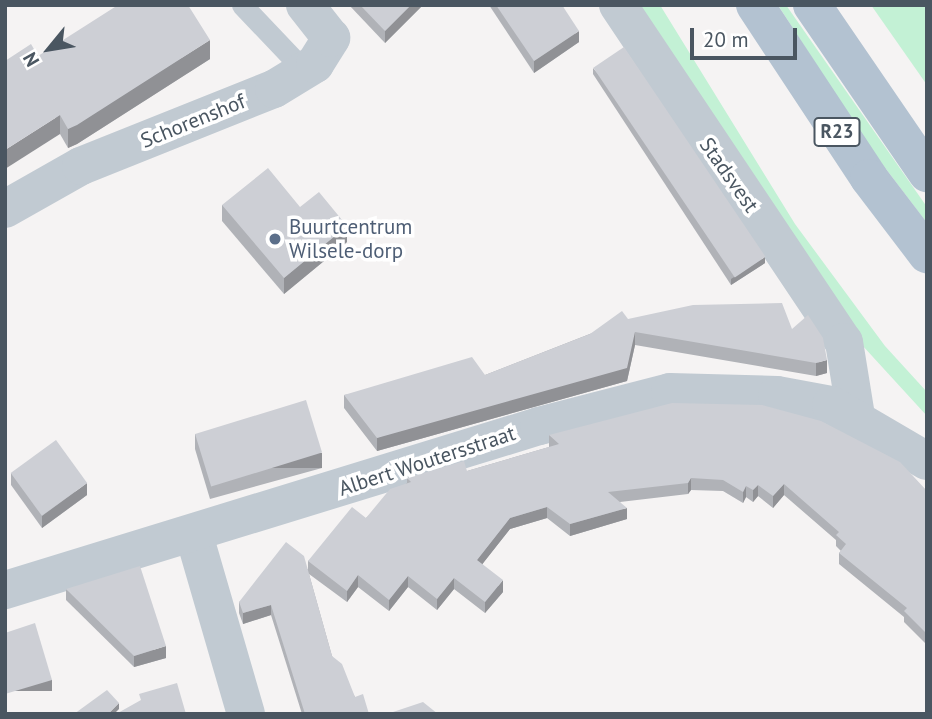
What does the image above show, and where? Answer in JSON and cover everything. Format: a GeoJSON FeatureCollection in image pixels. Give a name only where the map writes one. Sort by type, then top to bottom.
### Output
{"type":"FeatureCollection","features":[{"type":"Feature","properties":{"kind":"main road","name":"R23"},"geometry":{"type":"LineString","coordinates":[[755,5],[869,178],[927,254]]}},
{"type":"Feature","properties":{"kind":"main road","name":"R23"},"geometry":{"type":"LineString","coordinates":[[812,5],[927,173]]}},
{"type":"Feature","properties":{"kind":"street","name":"Schorenshof"},"geometry":{"type":"LineString","coordinates":[[5,209],[82,166],[274,89],[315,64],[331,38],[305,5]]}},
{"type":"Feature","properties":{"kind":"street","name":"Stadsvest"},"geometry":{"type":"LineString","coordinates":[[618,5],[844,342],[856,416]]}},
{"type":"Feature","properties":{"kind":"street","name":"Albert Woutersstraat"},"geometry":{"type":"LineString","coordinates":[[5,590],[194,535],[539,425],[670,392],[777,395],[831,405],[856,416],[927,461]]}},
{"type":"Feature","properties":{"kind":"street"},"geometry":{"type":"LineString","coordinates":[[194,535],[246,714]]}},
{"type":"Feature","properties":{"kind":"lane"},"geometry":{"type":"LineString","coordinates":[[242,5],[304,71]]}},
{"type":"Feature","properties":{"kind":"green space"},"geometry":{"type":"Polygon","coordinates":[[[633,5],[660,5],[795,224],[885,346],[927,392],[927,416],[840,321],[633,5]]]}},
{"type":"Feature","properties":{"kind":"green space"},"geometry":{"type":"Polygon","coordinates":[[[778,5],[786,5],[927,207],[927,223],[867,144],[778,5]]]}},
{"type":"Feature","properties":{"kind":"green space"},"geometry":{"type":"Polygon","coordinates":[[[871,5],[927,5],[927,85],[871,5]]]}},
{"type":"Feature","properties":{"kind":"building"},"geometry":{"type":"Polygon","coordinates":[[[118,5],[188,5],[210,40],[77,125],[68,129],[60,115],[5,150],[5,61],[31,44],[38,56],[118,5]]]}},
{"type":"Feature","properties":{"kind":"building"},"geometry":{"type":"Polygon","coordinates":[[[360,5],[411,5],[385,31],[360,5]]]}},
{"type":"Feature","properties":{"kind":"building"},"geometry":{"type":"Polygon","coordinates":[[[496,5],[562,5],[579,31],[534,61],[496,5]]]}},
{"type":"Feature","properties":{"kind":"building"},"geometry":{"type":"Polygon","coordinates":[[[624,47],[765,257],[735,277],[593,68],[624,47]]]}},
{"type":"Feature","properties":{"kind":"building"},"geometry":{"type":"Polygon","coordinates":[[[268,168],[300,207],[319,192],[347,226],[284,278],[222,205],[268,168]]]}},
{"type":"Feature","properties":{"kind":"building"},"geometry":{"type":"Polygon","coordinates":[[[782,303],[792,329],[808,315],[823,338],[827,360],[816,363],[635,332],[627,368],[377,438],[344,395],[472,357],[485,375],[590,334],[622,311],[628,319],[693,305],[782,303]]]}},
{"type":"Feature","properties":{"kind":"building"},"geometry":{"type":"Polygon","coordinates":[[[306,400],[322,453],[211,487],[195,434],[306,400]]]}},
{"type":"Feature","properties":{"kind":"building"},"geometry":{"type":"Polygon","coordinates":[[[672,403],[762,405],[821,421],[900,462],[927,491],[927,634],[904,611],[907,608],[839,553],[846,544],[836,535],[839,532],[784,484],[773,496],[758,485],[753,490],[746,486],[743,492],[723,480],[691,478],[688,483],[608,492],[627,508],[570,524],[547,507],[510,518],[477,560],[503,580],[485,602],[454,578],[437,599],[408,576],[389,600],[358,575],[347,591],[308,561],[352,507],[366,518],[390,489],[411,482],[407,478],[464,461],[467,471],[559,444],[549,435],[672,403]]]}},
{"type":"Feature","properties":{"kind":"building"},"geometry":{"type":"Polygon","coordinates":[[[56,440],[87,483],[42,516],[11,473],[56,440]]]}},
{"type":"Feature","properties":{"kind":"building"},"geometry":{"type":"Polygon","coordinates":[[[286,542],[304,556],[332,656],[342,664],[355,697],[363,694],[369,714],[305,714],[271,605],[243,613],[239,602],[286,542]]]}},
{"type":"Feature","properties":{"kind":"building"},"geometry":{"type":"Polygon","coordinates":[[[140,566],[166,646],[134,656],[66,589],[140,566]]]}},
{"type":"Feature","properties":{"kind":"building"},"geometry":{"type":"Polygon","coordinates":[[[35,623],[52,680],[5,694],[5,633],[35,623]]]}},
{"type":"Feature","properties":{"kind":"building"},"geometry":{"type":"Polygon","coordinates":[[[177,683],[186,714],[116,714],[141,700],[139,694],[177,683]]]}},
{"type":"Feature","properties":{"kind":"building"},"geometry":{"type":"Polygon","coordinates":[[[107,690],[119,703],[108,714],[74,714],[107,690]]]}},
{"type":"Feature","properties":{"kind":"building"},"geometry":{"type":"Polygon","coordinates":[[[423,702],[438,714],[387,714],[423,702]]]}},
{"type":"Feature","properties":{"kind":"place","name":"Buurtcentrum Wilsele-dorp"},"geometry":{"type":"Point","coordinates":[275,239]}}]}
